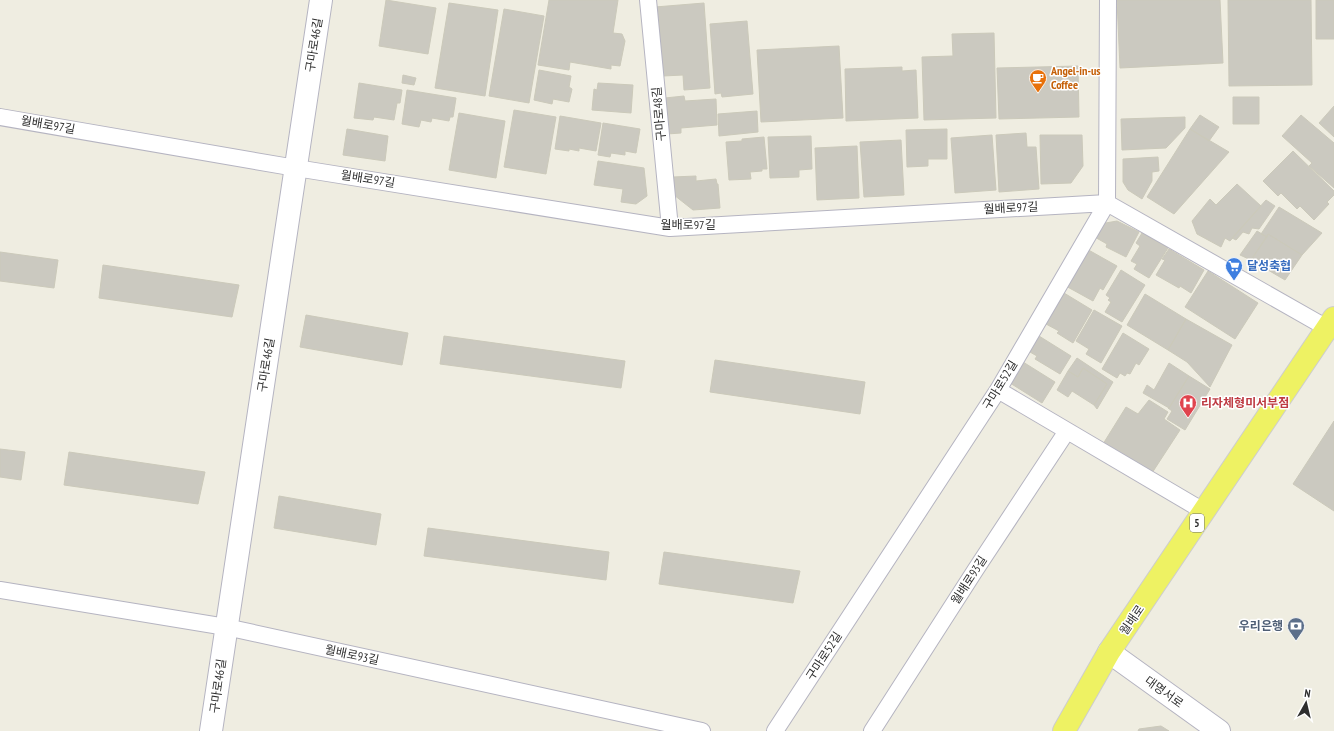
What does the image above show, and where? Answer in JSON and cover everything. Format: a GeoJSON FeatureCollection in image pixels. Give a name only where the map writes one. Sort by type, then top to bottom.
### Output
{"type":"FeatureCollection","features":[{"type":"Feature","properties":{"kind":"main road","name":"구마로46길"},"geometry":{"type":"LineString","coordinates":[[211,731],[321,0]]}},
{"type":"Feature","properties":{"kind":"main road","name":"월배로"},"geometry":{"type":"LineString","coordinates":[[1064,731],[1109,652],[1205,512],[1330,323]]}},
{"type":"Feature","properties":{"kind":"main road","name":"대명서로"},"geometry":{"type":"LineString","coordinates":[[1109,652],[1219,731]]}},
{"type":"Feature","properties":{"kind":"street","name":"구마로48길"},"geometry":{"type":"LineString","coordinates":[[648,0],[670,228]]}},
{"type":"Feature","properties":{"kind":"street","name":"구마로52길"},"geometry":{"type":"LineString","coordinates":[[775,731],[998,390],[1107,203],[1108,0]]}},
{"type":"Feature","properties":{"kind":"street","name":"월배로97길"},"geometry":{"type":"LineString","coordinates":[[0,116],[296,168],[670,228],[1107,203]]}},
{"type":"Feature","properties":{"kind":"street"},"geometry":{"type":"LineString","coordinates":[[1107,203],[1330,323]]}},
{"type":"Feature","properties":{"kind":"street"},"geometry":{"type":"LineString","coordinates":[[998,390],[1205,512]]}},
{"type":"Feature","properties":{"kind":"street","name":"월배로93길"},"geometry":{"type":"LineString","coordinates":[[872,731],[972,575],[1068,431]]}},
{"type":"Feature","properties":{"kind":"street","name":"월배로93길"},"geometry":{"type":"LineString","coordinates":[[0,590],[226,628],[702,731]]}},
{"type":"Feature","properties":{"kind":"building"},"geometry":{"type":"Polygon","coordinates":[[[386,0],[436,8],[428,54],[379,46],[386,0]]]}},
{"type":"Feature","properties":{"kind":"building"},"geometry":{"type":"Polygon","coordinates":[[[549,0],[618,0],[613,33],[622,34],[625,41],[620,66],[611,65],[611,69],[570,62],[569,70],[538,65],[549,0]]]}},
{"type":"Feature","properties":{"kind":"building"},"geometry":{"type":"Polygon","coordinates":[[[1117,0],[1220,0],[1223,63],[1120,68],[1117,0]]]}},
{"type":"Feature","properties":{"kind":"building"},"geometry":{"type":"Polygon","coordinates":[[[1228,0],[1311,0],[1312,85],[1229,86],[1228,0]]]}},
{"type":"Feature","properties":{"kind":"building"},"geometry":{"type":"Polygon","coordinates":[[[1316,0],[1334,0],[1334,39],[1316,39],[1316,0]]]}},
{"type":"Feature","properties":{"kind":"building"},"geometry":{"type":"Polygon","coordinates":[[[449,3],[498,10],[485,96],[435,88],[449,3]]]}},
{"type":"Feature","properties":{"kind":"building"},"geometry":{"type":"Polygon","coordinates":[[[704,3],[710,88],[684,90],[683,75],[663,76],[659,20],[656,20],[655,7],[704,3]]]}},
{"type":"Feature","properties":{"kind":"building"},"geometry":{"type":"Polygon","coordinates":[[[504,9],[544,16],[529,103],[489,96],[504,9]]]}},
{"type":"Feature","properties":{"kind":"building"},"geometry":{"type":"Polygon","coordinates":[[[747,21],[753,94],[722,97],[721,93],[715,94],[710,24],[747,21]]]}},
{"type":"Feature","properties":{"kind":"building"},"geometry":{"type":"Polygon","coordinates":[[[994,33],[996,118],[924,120],[922,57],[953,56],[952,34],[994,33]]]}},
{"type":"Feature","properties":{"kind":"building"},"geometry":{"type":"Polygon","coordinates":[[[839,46],[843,118],[761,122],[757,50],[839,46]]]}},
{"type":"Feature","properties":{"kind":"building","name":"Angel-in-us Coffee"},"geometry":{"type":"Polygon","coordinates":[[[1078,66],[1079,117],[999,119],[997,68],[1078,66]]]}},
{"type":"Feature","properties":{"kind":"building"},"geometry":{"type":"Polygon","coordinates":[[[902,67],[902,71],[916,70],[918,118],[846,121],[845,69],[902,67]]]}},
{"type":"Feature","properties":{"kind":"building"},"geometry":{"type":"Polygon","coordinates":[[[539,70],[571,76],[569,87],[572,89],[569,102],[553,99],[552,104],[534,100],[539,70]]]}},
{"type":"Feature","properties":{"kind":"building"},"geometry":{"type":"Polygon","coordinates":[[[403,75],[416,78],[414,85],[402,83],[403,75]]]}},
{"type":"Feature","properties":{"kind":"building"},"geometry":{"type":"Polygon","coordinates":[[[359,83],[402,90],[400,103],[397,103],[394,120],[374,117],[373,120],[354,118],[359,83]]]}},
{"type":"Feature","properties":{"kind":"building"},"geometry":{"type":"Polygon","coordinates":[[[598,83],[633,85],[631,113],[592,110],[594,89],[597,90],[598,83]]]}},
{"type":"Feature","properties":{"kind":"building"},"geometry":{"type":"Polygon","coordinates":[[[407,90],[456,98],[453,117],[450,117],[449,121],[432,118],[431,122],[421,120],[419,127],[402,124],[407,90]]]}},
{"type":"Feature","properties":{"kind":"building"},"geometry":{"type":"Polygon","coordinates":[[[684,96],[685,101],[716,99],[717,125],[681,128],[681,133],[667,134],[665,98],[684,96]]]}},
{"type":"Feature","properties":{"kind":"building"},"geometry":{"type":"Polygon","coordinates":[[[1233,97],[1259,97],[1259,124],[1233,124],[1233,97]]]}},
{"type":"Feature","properties":{"kind":"building"},"geometry":{"type":"Polygon","coordinates":[[[1334,106],[1334,137],[1319,123],[1334,106]]]}},
{"type":"Feature","properties":{"kind":"building"},"geometry":{"type":"Polygon","coordinates":[[[514,110],[556,117],[546,174],[504,167],[514,110]]]}},
{"type":"Feature","properties":{"kind":"building"},"geometry":{"type":"Polygon","coordinates":[[[757,111],[758,132],[719,136],[718,114],[757,111]]]}},
{"type":"Feature","properties":{"kind":"building"},"geometry":{"type":"Polygon","coordinates":[[[459,113],[505,121],[496,178],[449,170],[459,113]]]}},
{"type":"Feature","properties":{"kind":"building"},"geometry":{"type":"Polygon","coordinates":[[[1200,115],[1219,127],[1209,141],[1190,129],[1200,115]]]}},
{"type":"Feature","properties":{"kind":"building"},"geometry":{"type":"Polygon","coordinates":[[[1301,115],[1334,143],[1334,188],[1309,166],[1312,163],[1282,136],[1301,115]]]}},
{"type":"Feature","properties":{"kind":"building"},"geometry":{"type":"Polygon","coordinates":[[[560,116],[601,123],[596,151],[579,148],[579,151],[555,149],[560,116]]]}},
{"type":"Feature","properties":{"kind":"building"},"geometry":{"type":"Polygon","coordinates":[[[1185,117],[1185,128],[1166,148],[1122,150],[1121,119],[1185,117]]]}},
{"type":"Feature","properties":{"kind":"building"},"geometry":{"type":"Polygon","coordinates":[[[603,123],[640,129],[636,153],[625,151],[625,155],[611,153],[610,157],[598,155],[603,123]]]}},
{"type":"Feature","properties":{"kind":"building"},"geometry":{"type":"Polygon","coordinates":[[[347,129],[388,136],[385,161],[343,155],[347,129]]]}},
{"type":"Feature","properties":{"kind":"building"},"geometry":{"type":"Polygon","coordinates":[[[947,129],[947,159],[928,159],[928,166],[907,167],[906,130],[947,129]]]}},
{"type":"Feature","properties":{"kind":"building"},"geometry":{"type":"Polygon","coordinates":[[[1190,129],[1229,152],[1174,214],[1147,197],[1190,129]]]}},
{"type":"Feature","properties":{"kind":"building"},"geometry":{"type":"Polygon","coordinates":[[[1026,133],[1027,147],[1036,147],[1039,189],[999,192],[996,135],[1026,133]]]}},
{"type":"Feature","properties":{"kind":"building"},"geometry":{"type":"Polygon","coordinates":[[[992,135],[996,190],[955,193],[951,138],[992,135]]]}},
{"type":"Feature","properties":{"kind":"building"},"geometry":{"type":"Polygon","coordinates":[[[1040,135],[1082,135],[1083,166],[1071,183],[1041,184],[1040,135]]]}},
{"type":"Feature","properties":{"kind":"building"},"geometry":{"type":"Polygon","coordinates":[[[811,136],[812,169],[799,170],[799,177],[770,178],[768,137],[811,136]]]}},
{"type":"Feature","properties":{"kind":"building"},"geometry":{"type":"Polygon","coordinates":[[[764,137],[767,169],[750,172],[751,179],[729,180],[726,142],[764,137]]]}},
{"type":"Feature","properties":{"kind":"building"},"geometry":{"type":"Polygon","coordinates":[[[901,140],[904,195],[864,197],[860,142],[901,140]]]}},
{"type":"Feature","properties":{"kind":"building"},"geometry":{"type":"Polygon","coordinates":[[[857,146],[859,198],[817,200],[815,148],[857,146]]]}},
{"type":"Feature","properties":{"kind":"building"},"geometry":{"type":"Polygon","coordinates":[[[1293,151],[1334,191],[1334,195],[1327,202],[1329,204],[1314,220],[1300,206],[1297,209],[1281,193],[1278,196],[1263,181],[1293,151]]]}},
{"type":"Feature","properties":{"kind":"building"},"geometry":{"type":"Polygon","coordinates":[[[1158,157],[1159,171],[1152,172],[1152,181],[1142,199],[1128,190],[1123,182],[1123,159],[1158,157]]]}},
{"type":"Feature","properties":{"kind":"building"},"geometry":{"type":"Polygon","coordinates":[[[598,161],[644,168],[647,196],[636,204],[621,202],[623,189],[594,185],[598,161]]]}},
{"type":"Feature","properties":{"kind":"building"},"geometry":{"type":"Polygon","coordinates":[[[696,176],[696,181],[716,179],[718,184],[720,208],[693,210],[674,195],[673,177],[696,176]]]}},
{"type":"Feature","properties":{"kind":"building"},"geometry":{"type":"Polygon","coordinates":[[[1237,184],[1261,206],[1230,241],[1225,238],[1221,247],[1197,234],[1192,221],[1210,199],[1216,205],[1237,184]]]}},
{"type":"Feature","properties":{"kind":"building"},"geometry":{"type":"Polygon","coordinates":[[[1266,200],[1275,206],[1259,229],[1252,228],[1249,234],[1243,232],[1236,240],[1232,238],[1266,200]]]}},
{"type":"Feature","properties":{"kind":"building"},"geometry":{"type":"Polygon","coordinates":[[[1279,207],[1322,233],[1302,255],[1268,234],[1267,237],[1261,234],[1279,207]]]}},
{"type":"Feature","properties":{"kind":"building"},"geometry":{"type":"Polygon","coordinates":[[[1117,221],[1139,232],[1126,257],[1106,247],[1107,244],[1093,236],[1100,224],[1117,221]]]}},
{"type":"Feature","properties":{"kind":"building"},"geometry":{"type":"Polygon","coordinates":[[[1257,231],[1267,237],[1251,260],[1240,255],[1257,231]]]}},
{"type":"Feature","properties":{"kind":"building"},"geometry":{"type":"Polygon","coordinates":[[[1142,233],[1168,248],[1149,278],[1134,269],[1137,264],[1131,261],[1140,246],[1136,243],[1142,233]]]}},
{"type":"Feature","properties":{"kind":"building"},"geometry":{"type":"Polygon","coordinates":[[[1268,234],[1302,255],[1285,280],[1251,260],[1268,234]]]}},
{"type":"Feature","properties":{"kind":"building"},"geometry":{"type":"Polygon","coordinates":[[[1085,248],[1117,266],[1103,290],[1100,288],[1093,301],[1064,285],[1085,248]]]}},
{"type":"Feature","properties":{"kind":"building"},"geometry":{"type":"Polygon","coordinates":[[[1169,249],[1204,270],[1191,293],[1156,275],[1165,260],[1162,259],[1169,249]]]}},
{"type":"Feature","properties":{"kind":"building"},"geometry":{"type":"Polygon","coordinates":[[[0,252],[58,260],[54,288],[0,281],[0,252]]]}},
{"type":"Feature","properties":{"kind":"building"},"geometry":{"type":"Polygon","coordinates":[[[103,265],[239,285],[232,317],[99,298],[103,265]]]}},
{"type":"Feature","properties":{"kind":"building"},"geometry":{"type":"Polygon","coordinates":[[[1121,270],[1145,285],[1122,322],[1105,312],[1111,302],[1108,300],[1110,298],[1106,295],[1121,270]]]}},
{"type":"Feature","properties":{"kind":"building"},"geometry":{"type":"Polygon","coordinates":[[[1208,271],[1258,303],[1235,339],[1185,307],[1208,271]]]}},
{"type":"Feature","properties":{"kind":"building"},"geometry":{"type":"Polygon","coordinates":[[[1064,293],[1092,310],[1073,343],[1057,333],[1059,331],[1046,324],[1064,293]]]}},
{"type":"Feature","properties":{"kind":"building"},"geometry":{"type":"Polygon","coordinates":[[[1145,294],[1186,319],[1168,350],[1127,325],[1145,294]]]}},
{"type":"Feature","properties":{"kind":"building"},"geometry":{"type":"Polygon","coordinates":[[[1094,310],[1122,326],[1101,363],[1086,354],[1089,349],[1076,341],[1094,310]]]}},
{"type":"Feature","properties":{"kind":"building"},"geometry":{"type":"Polygon","coordinates":[[[306,315],[408,333],[402,365],[300,347],[306,315]]]}},
{"type":"Feature","properties":{"kind":"building"},"geometry":{"type":"Polygon","coordinates":[[[1186,319],[1232,345],[1210,387],[1187,362],[1168,350],[1186,319]]]}},
{"type":"Feature","properties":{"kind":"building"},"geometry":{"type":"Polygon","coordinates":[[[1123,333],[1149,349],[1139,365],[1136,363],[1130,374],[1127,373],[1125,376],[1120,373],[1117,378],[1102,369],[1123,333]]]}},
{"type":"Feature","properties":{"kind":"building"},"geometry":{"type":"Polygon","coordinates":[[[444,336],[625,361],[621,388],[440,364],[444,336]]]}},
{"type":"Feature","properties":{"kind":"building"},"geometry":{"type":"Polygon","coordinates":[[[1039,336],[1071,356],[1060,374],[1035,359],[1037,356],[1030,352],[1039,336]]]}},
{"type":"Feature","properties":{"kind":"building"},"geometry":{"type":"Polygon","coordinates":[[[1077,358],[1113,382],[1097,409],[1094,405],[1107,384],[1083,368],[1078,377],[1068,371],[1077,358]]]}},
{"type":"Feature","properties":{"kind":"building"},"geometry":{"type":"Polygon","coordinates":[[[715,360],[865,382],[860,414],[710,392],[715,360]]]}},
{"type":"Feature","properties":{"kind":"building"},"geometry":{"type":"Polygon","coordinates":[[[1023,362],[1055,382],[1042,403],[1010,383],[1023,362]]]}},
{"type":"Feature","properties":{"kind":"building"},"geometry":{"type":"Polygon","coordinates":[[[1169,363],[1189,376],[1169,408],[1143,393],[1147,385],[1154,390],[1169,363]]]}},
{"type":"Feature","properties":{"kind":"building"},"geometry":{"type":"Polygon","coordinates":[[[1083,368],[1107,384],[1094,405],[1072,391],[1068,397],[1057,390],[1068,371],[1078,377],[1083,368]]]}},
{"type":"Feature","properties":{"kind":"building"},"geometry":{"type":"Polygon","coordinates":[[[1189,376],[1210,389],[1185,430],[1167,419],[1172,411],[1168,408],[1189,376]]]}},
{"type":"Feature","properties":{"kind":"building"},"geometry":{"type":"Polygon","coordinates":[[[1149,400],[1168,412],[1164,419],[1180,430],[1152,473],[1103,444],[1126,407],[1138,414],[1149,400]]]}},
{"type":"Feature","properties":{"kind":"building"},"geometry":{"type":"Polygon","coordinates":[[[1334,421],[1334,511],[1293,484],[1334,421]]]}},
{"type":"Feature","properties":{"kind":"building"},"geometry":{"type":"Polygon","coordinates":[[[0,449],[25,452],[21,480],[0,477],[0,449]]]}},
{"type":"Feature","properties":{"kind":"building"},"geometry":{"type":"Polygon","coordinates":[[[69,452],[205,472],[198,504],[64,485],[69,452]]]}},
{"type":"Feature","properties":{"kind":"building"},"geometry":{"type":"Polygon","coordinates":[[[279,496],[381,514],[376,545],[274,528],[279,496]]]}},
{"type":"Feature","properties":{"kind":"building"},"geometry":{"type":"Polygon","coordinates":[[[428,528],[609,552],[606,580],[424,556],[428,528]]]}},
{"type":"Feature","properties":{"kind":"building"},"geometry":{"type":"Polygon","coordinates":[[[664,552],[800,571],[793,603],[659,584],[664,552]]]}},
{"type":"Feature","properties":{"kind":"building"},"geometry":{"type":"Polygon","coordinates":[[[1161,726],[1169,731],[1138,731],[1139,729],[1161,726]]]}},
{"type":"Feature","properties":{"kind":"place","name":"Angel-in-us Coffee"},"geometry":{"type":"Point","coordinates":[1038,93]}},
{"type":"Feature","properties":{"kind":"place","name":"달성축협"},"geometry":{"type":"Point","coordinates":[1234,281]}},
{"type":"Feature","properties":{"kind":"place","name":"리자체형미서부점"},"geometry":{"type":"Point","coordinates":[1188,418]}},
{"type":"Feature","properties":{"kind":"place","name":"우리은행"},"geometry":{"type":"Point","coordinates":[1296,641]}}]}
